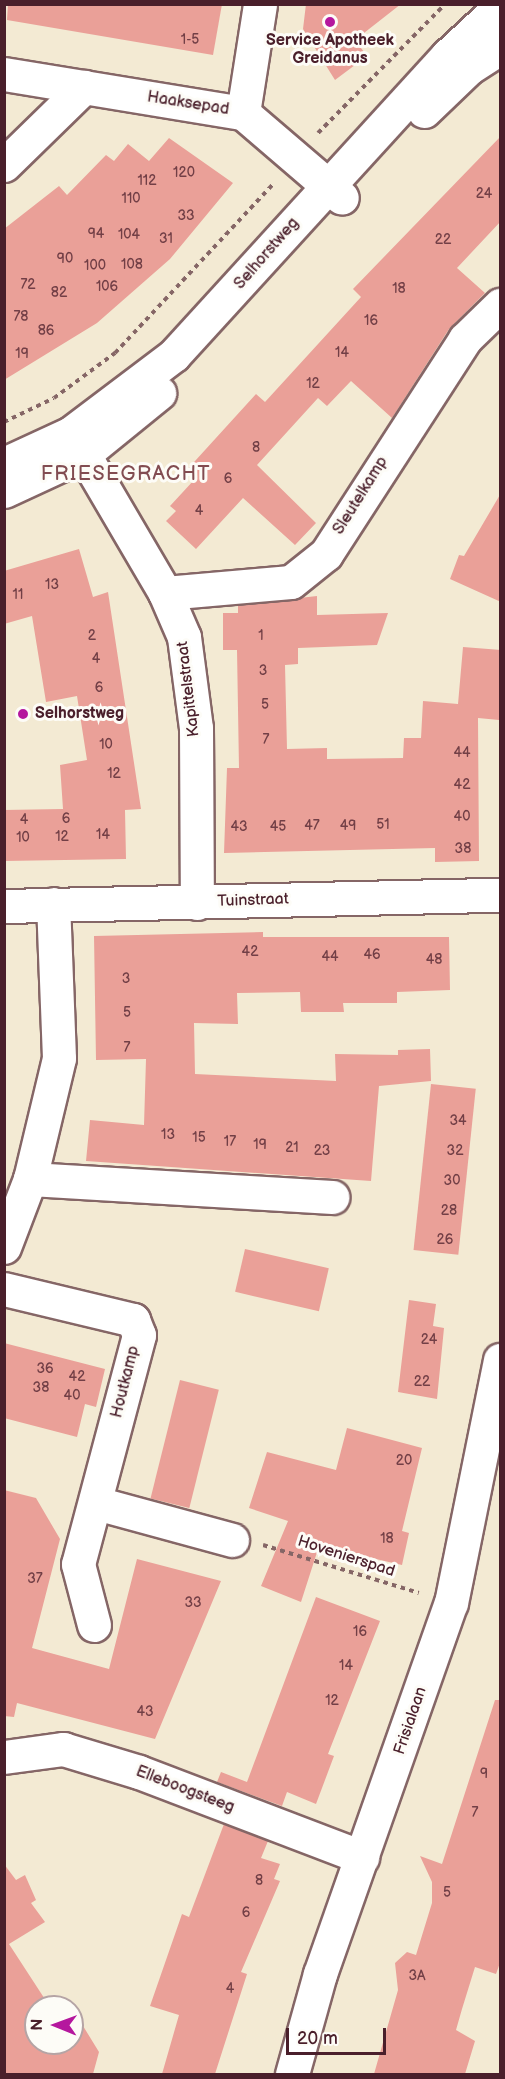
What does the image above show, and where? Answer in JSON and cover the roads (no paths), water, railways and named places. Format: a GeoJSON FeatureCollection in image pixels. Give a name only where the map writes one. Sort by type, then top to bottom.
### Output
{"type":"FeatureCollection","features":[{"type":"Feature","properties":{"kind":"street"},"geometry":{"type":"LineString","coordinates":[[243,113],[260,4]]}},
{"type":"Feature","properties":{"kind":"street","name":"Selhorstweg"},"geometry":{"type":"LineString","coordinates":[[4,491],[180,375],[447,56],[501,7]]}},
{"type":"Feature","properties":{"kind":"street","name":"Selhorstweg"},"geometry":{"type":"LineString","coordinates":[[335,191],[434,99],[501,48]]}},
{"type":"Feature","properties":{"kind":"street","name":"Haaksepad"},"geometry":{"type":"LineString","coordinates":[[4,74],[243,113],[335,191]]}},
{"type":"Feature","properties":{"kind":"street"},"geometry":{"type":"LineString","coordinates":[[4,165],[84,87]]}},
{"type":"Feature","properties":{"kind":"street","name":"Sleutelkamp"},"geometry":{"type":"LineString","coordinates":[[165,593],[291,582],[326,554],[465,339],[501,305]]}},
{"type":"Feature","properties":{"kind":"street","name":"Selhorstweg"},"geometry":{"type":"LineString","coordinates":[[4,464],[78,443]]}},
{"type":"Feature","properties":{"kind":"street","name":"Kapittelstraat"},"geometry":{"type":"LineString","coordinates":[[78,443],[165,593],[184,638],[196,728],[197,903]]}},
{"type":"Feature","properties":{"kind":"street","name":"Tuinstraat"},"geometry":{"type":"LineString","coordinates":[[4,906],[501,895]]}},
{"type":"Feature","properties":{"kind":"street"},"geometry":{"type":"LineString","coordinates":[[4,1246],[30,1179],[59,1058],[53,904]]}},
{"type":"Feature","properties":{"kind":"street"},"geometry":{"type":"LineString","coordinates":[[30,1179],[332,1197]]}},
{"type":"Feature","properties":{"kind":"street","name":"Houtkamp"},"geometry":{"type":"LineString","coordinates":[[4,1289],[133,1320],[139,1335],[78,1564],[94,1625]]}},
{"type":"Feature","properties":{"kind":"street","name":"Frisialaan"},"geometry":{"type":"LineString","coordinates":[[292,2074],[362,1857],[451,1604],[501,1360]]}},
{"type":"Feature","properties":{"kind":"street"},"geometry":{"type":"LineString","coordinates":[[96,1503],[232,1540]]}},
{"type":"Feature","properties":{"kind":"street","name":"Elleboogsteeg"},"geometry":{"type":"LineString","coordinates":[[4,1757],[63,1749],[139,1772],[362,1857]]}},
{"type":"Feature","properties":{"kind":"place","name":"Service Apotheek Greidanus"},"geometry":{"type":"Point","coordinates":[330,22]}},
{"type":"Feature","properties":{"kind":"place","name":"Selhorstweg"},"geometry":{"type":"Point","coordinates":[23,714]}},
{"type":"Feature","properties":{"kind":"district","name":"FRIESEGRACHT"},"geometry":{"type":"Point","coordinates":[126,474]}}]}
